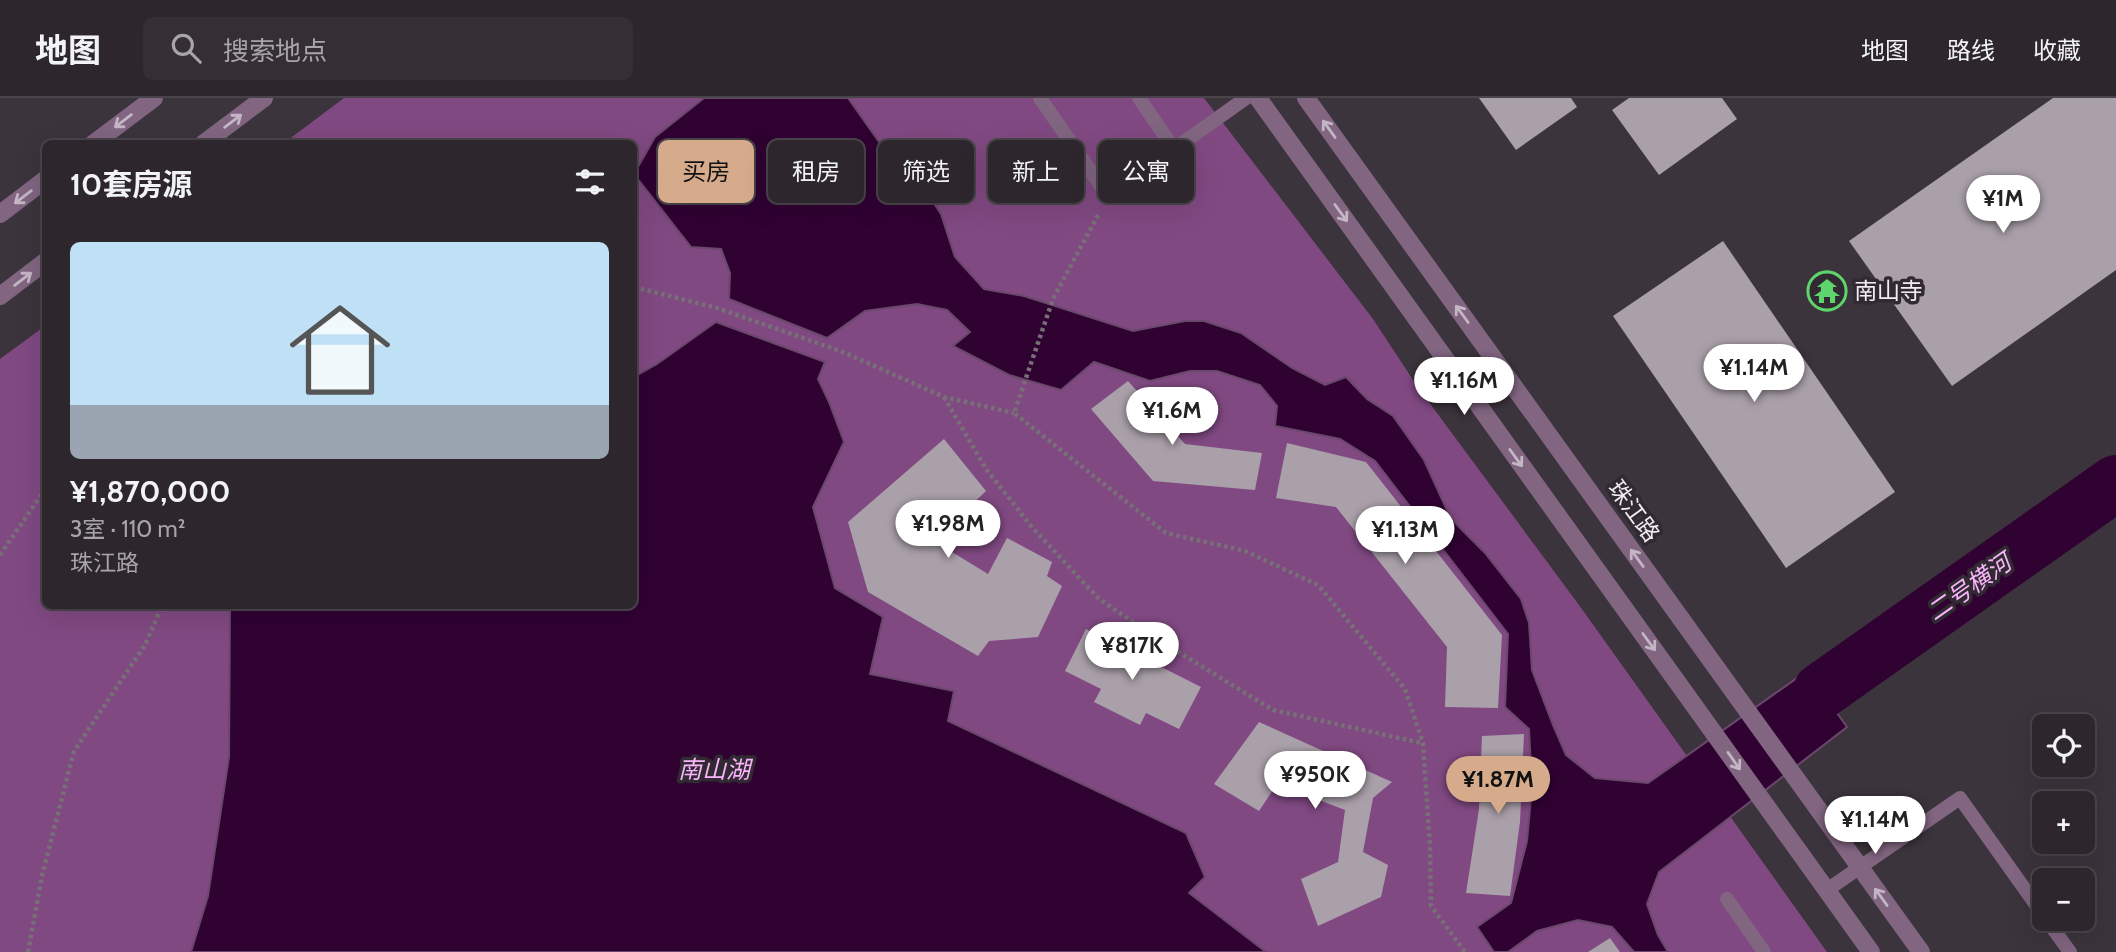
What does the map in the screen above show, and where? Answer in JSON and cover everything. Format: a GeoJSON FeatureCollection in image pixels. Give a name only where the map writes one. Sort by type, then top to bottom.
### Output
{"type":"FeatureCollection","features":[{"type":"Feature","properties":{"kind":"street"},"geometry":{"type":"LineString","coordinates":[[98,140],[154,98]]}},
{"type":"Feature","properties":{"kind":"street"},"geometry":{"type":"LineString","coordinates":[[208,140],[264,98]]}},
{"type":"Feature","properties":{"kind":"street"},"geometry":{"type":"LineString","coordinates":[[1258,98],[1871,952]]}},
{"type":"Feature","properties":{"kind":"street","name":"珠江路"},"geometry":{"type":"LineString","coordinates":[[1306,98],[1921,952]]}},
{"type":"Feature","properties":{"kind":"street"},"geometry":{"type":"LineString","coordinates":[[0,214],[42,183]]}},
{"type":"Feature","properties":{"kind":"street"},"geometry":{"type":"LineString","coordinates":[[0,296],[42,264]]}},
{"type":"Feature","properties":{"kind":"lane"},"geometry":{"type":"LineString","coordinates":[[1040,98],[1098,182]]}},
{"type":"Feature","properties":{"kind":"lane"},"geometry":{"type":"LineString","coordinates":[[1139,98],[1168,140]]}},
{"type":"Feature","properties":{"kind":"lane"},"geometry":{"type":"LineString","coordinates":[[1187,140],[1246,98]]}},
{"type":"Feature","properties":{"kind":"lane"},"geometry":{"type":"LineString","coordinates":[[1827,890],[1960,798],[2032,899]]}},
{"type":"Feature","properties":{"kind":"lane"},"geometry":{"type":"LineString","coordinates":[[1727,899],[1764,952]]}},
{"type":"Feature","properties":{"kind":"lane"},"geometry":{"type":"LineString","coordinates":[[2055,931],[2070,952]]}},
{"type":"Feature","properties":{"kind":"path"},"geometry":{"type":"LineString","coordinates":[[1014,413],[1053,299],[1104,203]]}},
{"type":"Feature","properties":{"kind":"path"},"geometry":{"type":"LineString","coordinates":[[637,287],[717,308],[843,352],[944,397],[1014,413],[1166,533],[1245,551],[1318,585],[1405,689],[1423,743],[1431,906],[1465,952]]}},
{"type":"Feature","properties":{"kind":"path"},"geometry":{"type":"LineString","coordinates":[[944,397],[994,478],[1031,526],[1098,598],[1162,642],[1273,710],[1423,743]]}},
{"type":"Feature","properties":{"kind":"path"},"geometry":{"type":"LineString","coordinates":[[0,555],[42,494]]}},
{"type":"Feature","properties":{"kind":"path"},"geometry":{"type":"LineString","coordinates":[[28,952],[42,876],[74,751],[145,645],[161,609]]}},
{"type":"Feature","properties":{"kind":"shaded area"},"geometry":{"type":"Polygon","coordinates":[[[344,98],[1204,98],[1373,319],[1417,386],[1579,605],[1827,952],[0,952],[0,359],[42,328],[42,609],[637,609],[637,140],[288,140],[344,98]]]}},
{"type":"Feature","properties":{"kind":"water"},"geometry":{"type":"Polygon","coordinates":[[[704,98],[848,98],[878,140],[878,203],[934,203],[941,214],[955,257],[984,289],[1024,296],[1133,331],[1185,321],[1204,321],[1241,333],[1292,368],[1325,385],[1346,377],[1367,399],[1393,416],[1424,460],[1451,519],[1485,553],[1521,599],[1529,623],[1532,670],[1553,725],[1566,755],[1595,778],[1648,783],[1807,671],[1847,727],[1659,872],[1647,904],[1658,935],[1668,952],[1634,952],[1612,927],[1578,920],[1537,931],[1508,952],[1494,952],[1477,927],[1511,903],[1527,841],[1532,787],[1529,729],[1505,707],[1508,634],[1375,461],[1340,439],[1275,426],[1277,406],[1260,385],[1217,371],[1190,371],[1150,381],[1094,362],[1061,390],[1009,375],[953,346],[970,332],[947,310],[917,304],[865,311],[827,338],[729,299],[730,273],[721,249],[691,247],[637,178],[637,169],[655,137],[704,98]]]}},
{"type":"Feature","properties":{"kind":"water","name":"南山湖"},"geometry":{"type":"Polygon","coordinates":[[[716,322],[825,362],[818,379],[844,442],[813,507],[835,588],[883,617],[870,674],[954,691],[948,721],[1186,833],[1205,877],[1189,893],[1266,952],[191,952],[208,896],[229,757],[230,609],[637,609],[637,375],[716,322]]]}},
{"type":"Feature","properties":{"kind":"building"},"geometry":{"type":"Polygon","coordinates":[[[1479,98],[1571,98],[1577,107],[1516,150],[1479,98]]]}},
{"type":"Feature","properties":{"kind":"building"},"geometry":{"type":"Polygon","coordinates":[[[1629,98],[1722,98],[1737,119],[1659,175],[1612,110],[1629,98]]]}},
{"type":"Feature","properties":{"kind":"building"},"geometry":{"type":"Polygon","coordinates":[[[2053,98],[2116,98],[2116,270],[1952,386],[1849,241],[2053,98]]]}},
{"type":"Feature","properties":{"kind":"building"},"geometry":{"type":"Polygon","coordinates":[[[1723,241],[1895,492],[1786,568],[1613,316],[1723,241]]]}},
{"type":"Feature","properties":{"kind":"building"},"geometry":{"type":"Polygon","coordinates":[[[1128,381],[1185,444],[1262,453],[1255,490],[1153,481],[1091,409],[1128,381]]]}},
{"type":"Feature","properties":{"kind":"building"},"geometry":{"type":"Polygon","coordinates":[[[944,439],[986,491],[934,541],[988,574],[1007,538],[1052,562],[1047,576],[1062,586],[1038,637],[989,641],[978,656],[868,592],[848,522],[944,439]]]}},
{"type":"Feature","properties":{"kind":"building"},"geometry":{"type":"Polygon","coordinates":[[[1287,443],[1366,462],[1502,635],[1498,708],[1445,707],[1447,647],[1336,507],[1276,498],[1287,443]]]}},
{"type":"Feature","properties":{"kind":"building"},"geometry":{"type":"Polygon","coordinates":[[[1086,629],[1201,687],[1179,729],[1146,713],[1140,725],[1094,702],[1101,689],[1065,671],[1086,629]]]}},
{"type":"Feature","properties":{"kind":"building"},"geometry":{"type":"Polygon","coordinates":[[[1259,722],[1392,782],[1373,798],[1363,852],[1388,865],[1381,897],[1318,926],[1301,879],[1338,862],[1345,810],[1277,784],[1259,811],[1214,784],[1259,722]]]}},
{"type":"Feature","properties":{"kind":"building"},"geometry":{"type":"Polygon","coordinates":[[[1524,734],[1520,822],[1510,896],[1466,893],[1479,809],[1482,736],[1524,734]]]}},
{"type":"Feature","properties":{"kind":"building"},"geometry":{"type":"Polygon","coordinates":[[[1610,938],[1620,952],[1588,952],[1610,938]]]}},
{"type":"Feature","properties":{"kind":"waterway","name":"二号横河"},"geometry":{"type":"LineString","coordinates":[[1821,691],[2116,483]]}},
{"type":"Feature","properties":{"kind":"place","name":"南山寺"},"geometry":{"type":"Point","coordinates":[1827,291]}}]}
